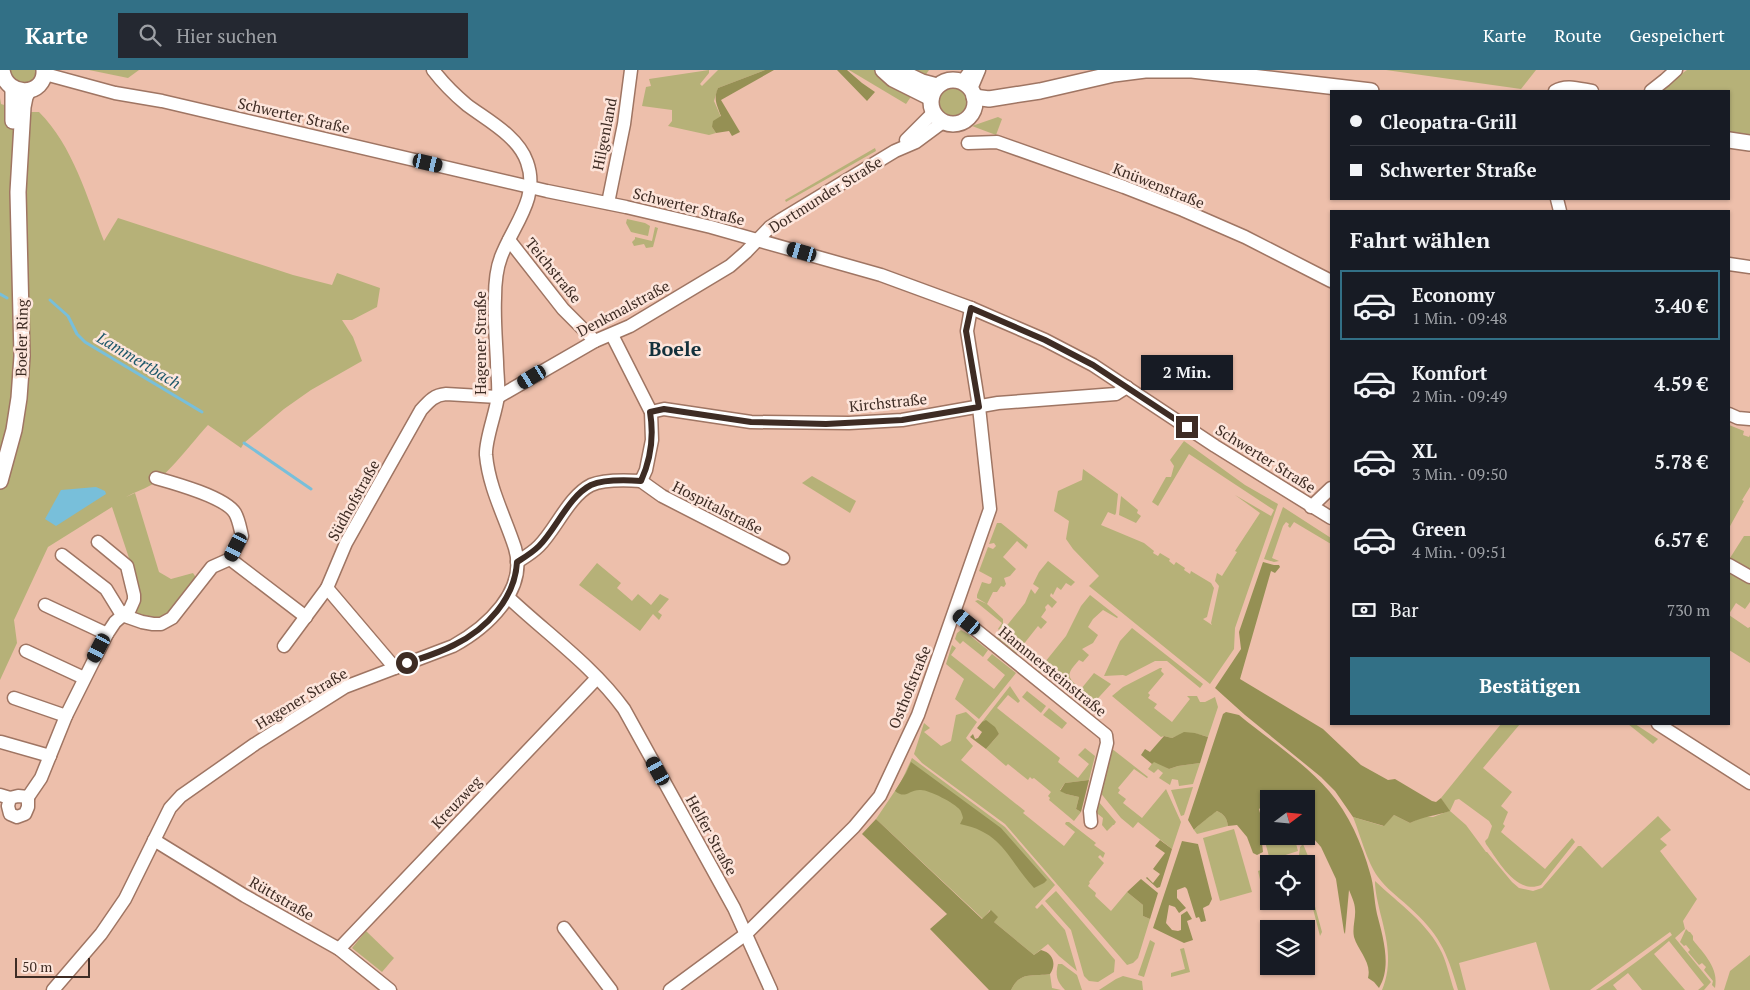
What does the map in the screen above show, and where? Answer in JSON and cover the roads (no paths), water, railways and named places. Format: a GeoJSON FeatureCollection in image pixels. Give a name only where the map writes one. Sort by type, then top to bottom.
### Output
{"type":"FeatureCollection","features":[{"type":"Feature","properties":{"kind":"main road"},"geometry":{"type":"LineString","coordinates":[[2,70],[2,76],[7,84],[20,90],[39,84],[44,72]]}},
{"type":"Feature","properties":{"kind":"main road"},"geometry":{"type":"LineString","coordinates":[[883,70],[936,105]]}},
{"type":"Feature","properties":{"kind":"main road"},"geometry":{"type":"LineString","coordinates":[[897,70],[922,82],[949,124],[960,123],[966,120],[970,90]]}},
{"type":"Feature","properties":{"kind":"main road"},"geometry":{"type":"LineString","coordinates":[[936,105],[941,83],[950,80],[989,99],[1114,74],[1145,70],[1192,70],[1362,90]]}},
{"type":"Feature","properties":{"kind":"main road","name":"Boeler Ring"},"geometry":{"type":"LineString","coordinates":[[0,481],[14,430],[19,398],[22,356],[18,192],[13,164],[20,90]]}},
{"type":"Feature","properties":{"kind":"main road"},"geometry":{"type":"LineString","coordinates":[[1730,140],[1750,143]]}},
{"type":"Feature","properties":{"kind":"street"},"geometry":{"type":"LineString","coordinates":[[433,70],[440,80],[466,104],[496,126],[523,153],[527,163],[530,187]]}},
{"type":"Feature","properties":{"kind":"street","name":"Hilgenland"},"geometry":{"type":"LineString","coordinates":[[608,203],[624,124],[631,70]]}},
{"type":"Feature","properties":{"kind":"street"},"geometry":{"type":"LineString","coordinates":[[970,90],[979,70]]}},
{"type":"Feature","properties":{"kind":"street"},"geometry":{"type":"LineString","coordinates":[[1651,90],[1676,70]]}},
{"type":"Feature","properties":{"kind":"street","name":"Schwerter Straße"},"geometry":{"type":"LineString","coordinates":[[44,72],[115,92],[162,101],[530,187],[704,225],[881,274],[971,308],[1045,340],[1093,365],[1330,517]]}},
{"type":"Feature","properties":{"kind":"street"},"geometry":{"type":"LineString","coordinates":[[1556,90],[1567,87],[1586,90]]}},
{"type":"Feature","properties":{"kind":"street","name":"Dortmunder Straße"},"geometry":{"type":"LineString","coordinates":[[757,240],[779,221],[895,151],[936,105]]}},
{"type":"Feature","properties":{"kind":"street","name":"Knüwenstraße"},"geometry":{"type":"LineString","coordinates":[[968,143],[997,142],[1124,187],[1245,237],[1330,280]]}},
{"type":"Feature","properties":{"kind":"street","name":"Hagener Straße"},"geometry":{"type":"LineString","coordinates":[[53,990],[101,934],[120,906],[170,808],[181,796],[255,744],[345,687],[453,646],[467,638],[485,623],[508,597],[516,573],[517,562],[515,550],[490,478],[486,453],[498,397],[496,272],[528,200],[530,187]]}},
{"type":"Feature","properties":{"kind":"street","name":"Teichstraße"},"geometry":{"type":"LineString","coordinates":[[509,240],[563,309],[594,341]]}},
{"type":"Feature","properties":{"kind":"street","name":"Denkmalstraße"},"geometry":{"type":"LineString","coordinates":[[498,397],[594,341],[612,335],[660,309],[730,266],[757,240]]}},
{"type":"Feature","properties":{"kind":"street"},"geometry":{"type":"LineString","coordinates":[[1730,264],[1750,267]]}},
{"type":"Feature","properties":{"kind":"street","name":"Osthofstraße"},"geometry":{"type":"LineString","coordinates":[[670,990],[746,934],[837,846],[868,812],[880,796],[918,715],[990,509],[979,407],[966,331],[971,308]]}},
{"type":"Feature","properties":{"kind":"street"},"geometry":{"type":"LineString","coordinates":[[517,562],[530,555],[540,545],[581,492],[590,486],[600,483],[623,480],[641,481],[646,470],[652,440],[650,412],[612,335]]}},
{"type":"Feature","properties":{"kind":"street","name":"Kirchstraße"},"geometry":{"type":"LineString","coordinates":[[650,412],[664,409],[751,422],[834,424],[902,420],[979,407],[1067,397],[1116,394],[1127,387]]}},
{"type":"Feature","properties":{"kind":"street","name":"Südhofstraße"},"geometry":{"type":"LineString","coordinates":[[284,646],[327,588],[346,543],[421,410],[432,398],[438,395],[498,397]]}},
{"type":"Feature","properties":{"kind":"street"},"geometry":{"type":"LineString","coordinates":[[1730,414],[1738,418],[1750,419]]}},
{"type":"Feature","properties":{"kind":"street"},"geometry":{"type":"LineString","coordinates":[[62,554],[106,589],[122,615],[153,624],[165,622],[172,618],[212,567],[230,559],[242,536],[234,512],[226,504],[200,492],[156,478]]}},
{"type":"Feature","properties":{"kind":"street","name":"Hospitalstraße"},"geometry":{"type":"LineString","coordinates":[[641,481],[662,496],[783,558]]}},
{"type":"Feature","properties":{"kind":"street"},"geometry":{"type":"LineString","coordinates":[[1311,507],[1330,489]]}},
{"type":"Feature","properties":{"kind":"street"},"geometry":{"type":"LineString","coordinates":[[28,798],[18,796],[5,797],[10,814],[17,817],[25,814],[27,811],[28,798],[41,778],[66,716],[84,678],[107,634],[115,622],[130,609],[134,600],[130,572],[127,566],[98,542]]}},
{"type":"Feature","properties":{"kind":"street"},"geometry":{"type":"LineString","coordinates":[[230,559],[306,617]]}},
{"type":"Feature","properties":{"kind":"street"},"geometry":{"type":"LineString","coordinates":[[1730,565],[1750,576]]}},
{"type":"Feature","properties":{"kind":"street"},"geometry":{"type":"LineString","coordinates":[[327,588],[395,668]]}},
{"type":"Feature","properties":{"kind":"street","name":"Helfer Straße"},"geometry":{"type":"LineString","coordinates":[[508,597],[597,678],[624,709],[734,908],[770,990]]}},
{"type":"Feature","properties":{"kind":"street"},"geometry":{"type":"LineString","coordinates":[[45,605],[107,634]]}},
{"type":"Feature","properties":{"kind":"street","name":"Hammersteinstraße"},"geometry":{"type":"LineString","coordinates":[[955,613],[1106,735],[1107,743],[1090,811],[1091,822]]}},
{"type":"Feature","properties":{"kind":"street"},"geometry":{"type":"LineString","coordinates":[[26,650],[84,678]]}},
{"type":"Feature","properties":{"kind":"street","name":"Kreuzweg"},"geometry":{"type":"LineString","coordinates":[[339,949],[597,678]]}},
{"type":"Feature","properties":{"kind":"street"},"geometry":{"type":"LineString","coordinates":[[14,698],[66,716]]}},
{"type":"Feature","properties":{"kind":"street"},"geometry":{"type":"LineString","coordinates":[[1660,725],[1750,783]]}},
{"type":"Feature","properties":{"kind":"street"},"geometry":{"type":"LineString","coordinates":[[1,742],[50,756]]}},
{"type":"Feature","properties":{"kind":"street","name":"Rüttstraße"},"geometry":{"type":"LineString","coordinates":[[154,840],[246,896],[339,949],[390,990]]}},
{"type":"Feature","properties":{"kind":"street"},"geometry":{"type":"LineString","coordinates":[[564,928],[611,990]]}},
{"type":"Feature","properties":{"kind":"water"},"geometry":{"type":"Polygon","coordinates":[[[96,487],[105,491],[106,494],[56,526],[45,519],[61,490],[96,487]]]}},
{"type":"Feature","properties":{"kind":"waterway","name":"Lammertbach"},"geometry":{"type":"LineString","coordinates":[[0,294],[7,298]]}},
{"type":"Feature","properties":{"kind":"waterway","name":"Lammertbach"},"geometry":{"type":"LineString","coordinates":[[50,300],[68,316],[77,334],[85,342],[202,412]]}},
{"type":"Feature","properties":{"kind":"waterway","name":"Lammertbach"},"geometry":{"type":"LineString","coordinates":[[244,443],[311,489]]}},
{"type":"Feature","properties":{"kind":"district","name":"Boele"},"geometry":{"type":"Point","coordinates":[675,348]}}]}
